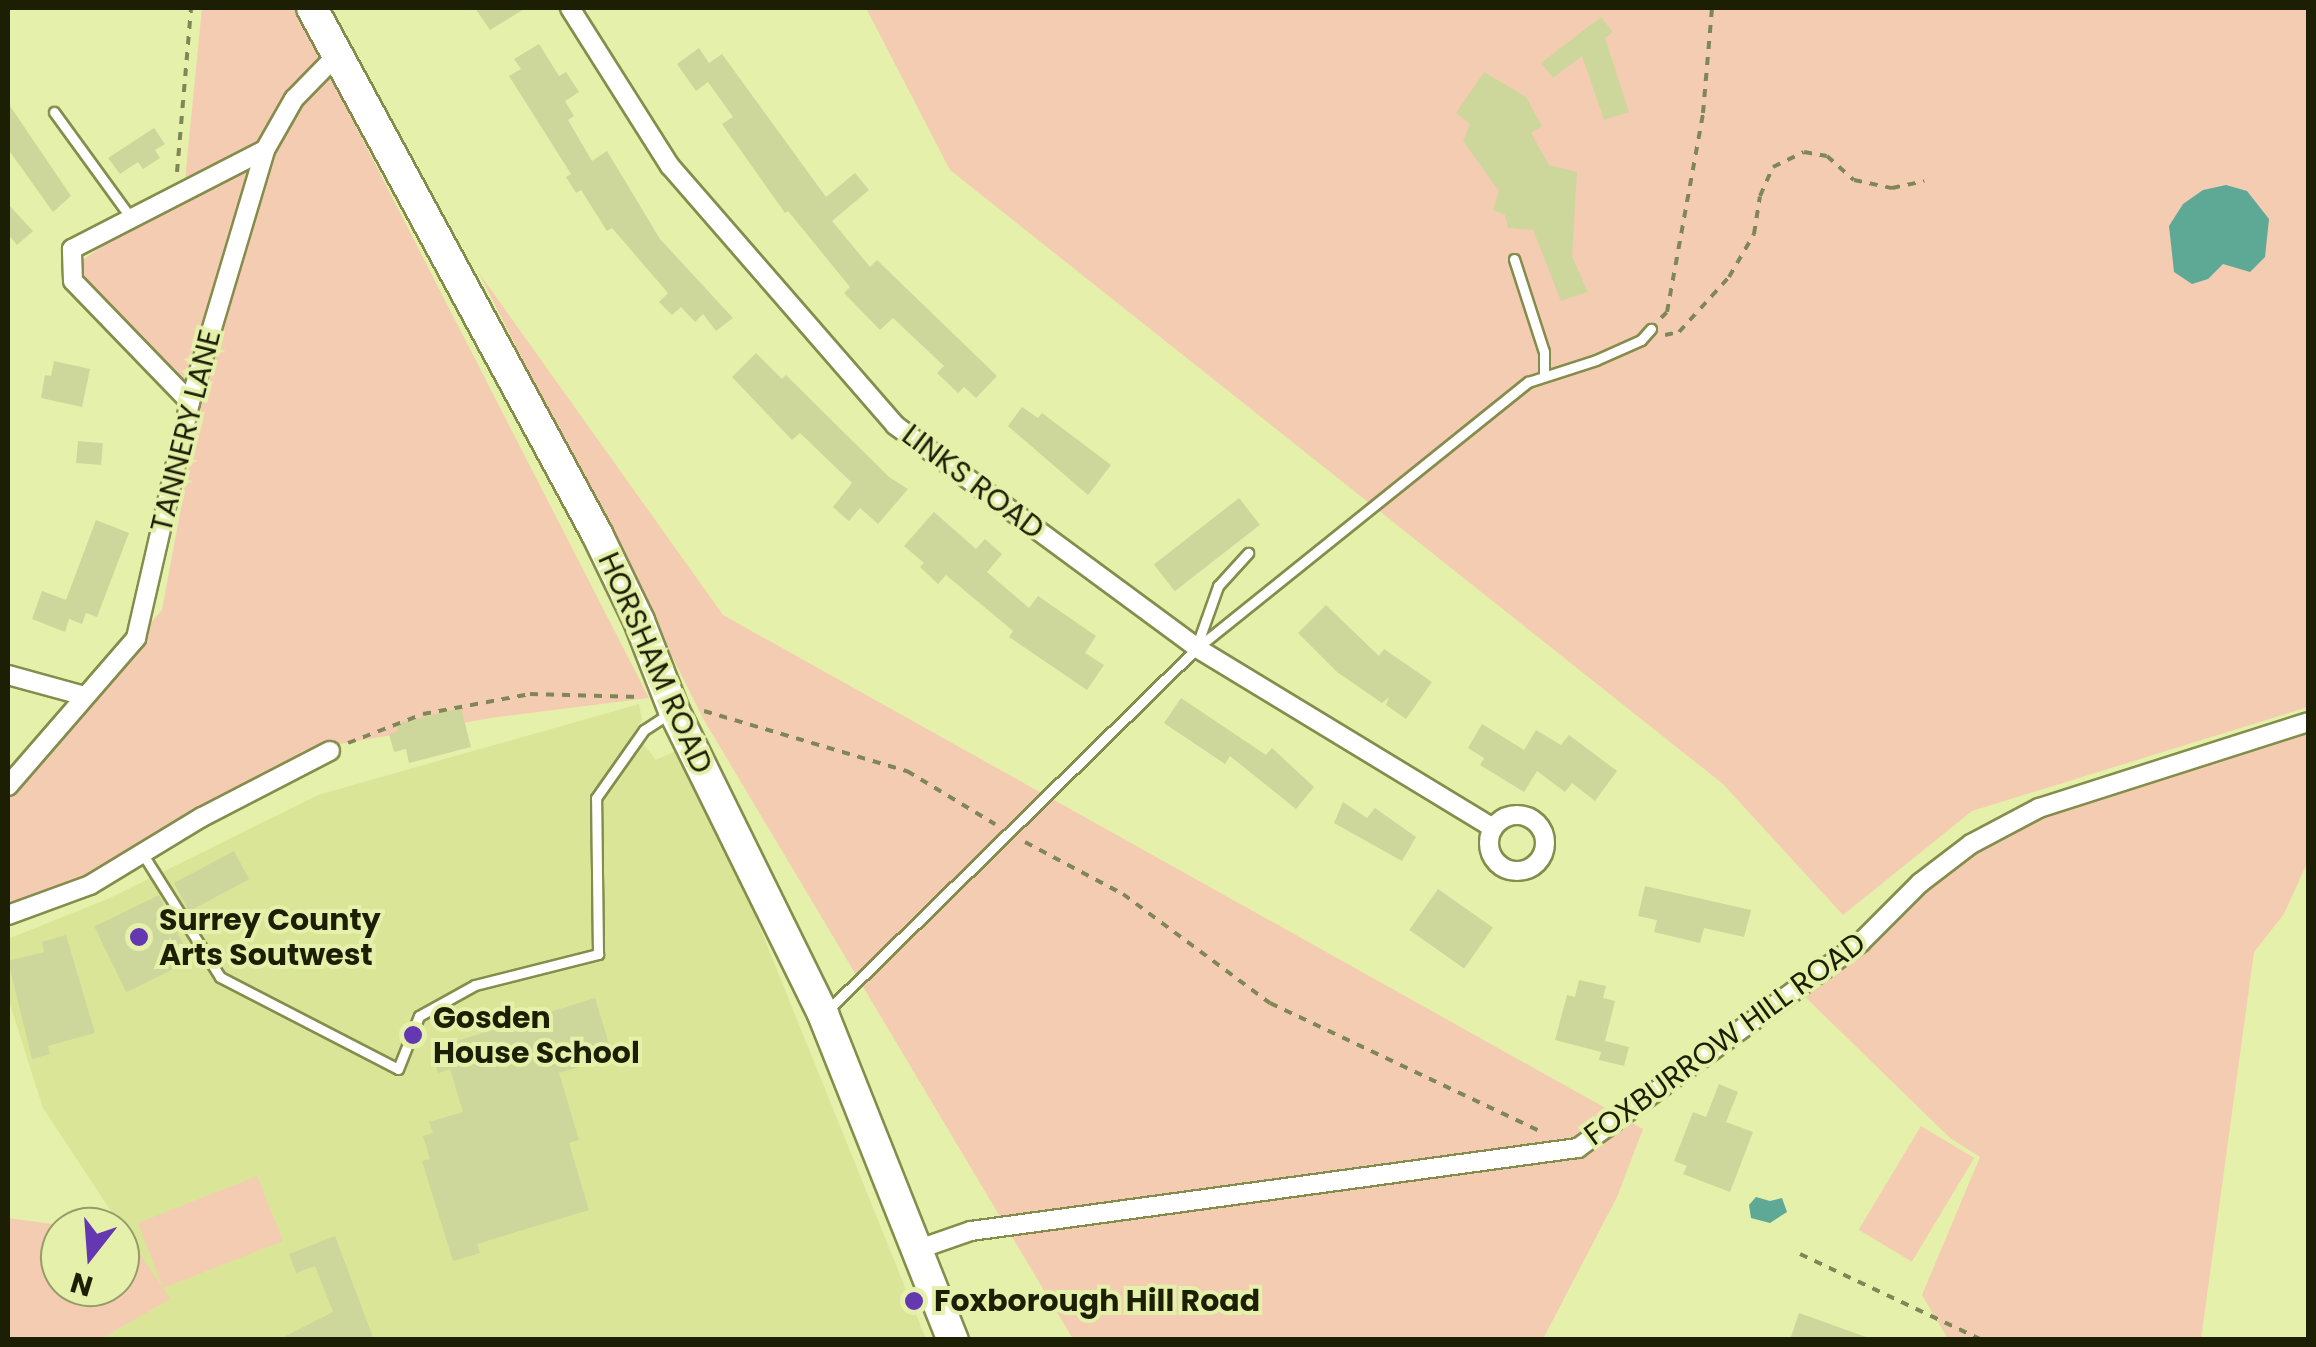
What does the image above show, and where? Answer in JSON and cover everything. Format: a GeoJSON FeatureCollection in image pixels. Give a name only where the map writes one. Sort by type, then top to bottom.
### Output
{"type":"FeatureCollection","features":[{"type":"Feature","properties":{"kind":"main road","name":"HORSHAM ROAD"},"geometry":{"type":"LineString","coordinates":[[312,8],[335,57],[597,534],[672,704],[824,1014],[953,1340]]}},
{"type":"Feature","properties":{"kind":"street","name":"LINKS ROAD"},"geometry":{"type":"LineString","coordinates":[[570,8],[670,166],[895,424],[1197,648],[1493,828]]}},
{"type":"Feature","properties":{"kind":"street","name":"TANNERY LANE"},"geometry":{"type":"LineString","coordinates":[[8,786],[136,638],[190,402],[266,150],[294,100],[335,57]]}},
{"type":"Feature","properties":{"kind":"street"},"geometry":{"type":"LineString","coordinates":[[190,402],[72,281],[72,249],[266,150]]}},
{"type":"Feature","properties":{"kind":"street"},"geometry":{"type":"LineString","coordinates":[[8,675],[86,696]]}},
{"type":"Feature","properties":{"kind":"street","name":"FOXBURROW HILL ROAD"},"geometry":{"type":"LineString","coordinates":[[916,1250],[971,1231],[1578,1148],[1860,943],[1920,883],[1971,844],[2038,808],[2308,722]]}},
{"type":"Feature","properties":{"kind":"street"},"geometry":{"type":"LineString","coordinates":[[8,915],[90,885],[330,751]]}},
{"type":"Feature","properties":{"kind":"lane"},"geometry":{"type":"LineString","coordinates":[[54,112],[131,218]]}},
{"type":"Feature","properties":{"kind":"lane"},"geometry":{"type":"LineString","coordinates":[[1514,259],[1544,352],[1544,376]]}},
{"type":"Feature","properties":{"kind":"lane"},"geometry":{"type":"LineString","coordinates":[[824,1014],[1197,648],[1528,382],[1640,340],[1651,329]]}},
{"type":"Feature","properties":{"kind":"lane"},"geometry":{"type":"LineString","coordinates":[[1197,648],[1218,586],[1248,553]]}},
{"type":"Feature","properties":{"kind":"lane"},"geometry":{"type":"LineString","coordinates":[[142,853],[220,978],[398,1069],[419,1016],[475,985],[598,954],[596,798],[644,730],[672,704]]}},
{"type":"Feature","properties":{"kind":"path"},"geometry":{"type":"LineString","coordinates":[[174,196],[191,8]]}},
{"type":"Feature","properties":{"kind":"path"},"geometry":{"type":"LineString","coordinates":[[1651,329],[1667,312],[1704,113],[1712,8]]}},
{"type":"Feature","properties":{"kind":"path"},"geometry":{"type":"LineString","coordinates":[[1640,340],[1679,332],[1729,278],[1754,234],[1760,196],[1773,166],[1804,152],[1827,156],[1854,180],[1892,188],[1924,181]]}},
{"type":"Feature","properties":{"kind":"path"},"geometry":{"type":"LineString","coordinates":[[330,751],[422,714],[530,694],[672,704],[907,772],[1123,894],[1270,1003],[1451,1092],[1578,1148]]}},
{"type":"Feature","properties":{"kind":"path"},"geometry":{"type":"LineString","coordinates":[[1800,1254],[1982,1340]]}},
{"type":"Feature","properties":{"kind":"shaded area"},"geometry":{"type":"Polygon","coordinates":[[[202,8],[295,8],[649,698],[497,717],[305,750],[122,870],[8,920],[8,781],[162,610],[200,405],[74,266],[184,190],[202,8]]]}},
{"type":"Feature","properties":{"kind":"shaded area"},"geometry":{"type":"Polygon","coordinates":[[[866,8],[2308,8],[2308,707],[1972,811],[1843,915],[1723,784],[950,170],[866,8]]]}},
{"type":"Feature","properties":{"kind":"shaded area"},"geometry":{"type":"Polygon","coordinates":[[[479,273],[723,615],[1643,1129],[1617,1197],[1543,1339],[1073,1339],[704,720],[479,273]]]}},
{"type":"Feature","properties":{"kind":"shaded area","name":"Gosden House School"},"geometry":{"type":"Polygon","coordinates":[[[639,704],[642,720],[634,732],[656,760],[678,750],[752,908],[926,1339],[101,1339],[169,1299],[140,1255],[140,1207],[108,1207],[43,1108],[8,998],[8,939],[110,898],[318,795],[639,704]]]}},
{"type":"Feature","properties":{"kind":"shaded area"},"geometry":{"type":"Polygon","coordinates":[[[2308,723],[2308,861],[2284,914],[2254,952],[2201,1339],[1948,1339],[1922,1295],[1980,1157],[1950,1138],[1798,990],[1941,867],[2039,808],[2308,723]]]}},
{"type":"Feature","properties":{"kind":"shaded area"},"geometry":{"type":"Polygon","coordinates":[[[1921,1126],[1974,1158],[1912,1262],[1859,1230],[1921,1126]]]}},
{"type":"Feature","properties":{"kind":"shaded area"},"geometry":{"type":"Polygon","coordinates":[[[257,1176],[283,1241],[163,1288],[140,1222],[257,1176]]]}},
{"type":"Feature","properties":{"kind":"shaded area"},"geometry":{"type":"Polygon","coordinates":[[[8,1218],[40,1222],[40,1307],[140,1307],[140,1255],[170,1299],[101,1339],[8,1339],[8,1218]]]}},
{"type":"Feature","properties":{"kind":"water"},"geometry":{"type":"Polygon","coordinates":[[[2226,185],[2247,191],[2269,219],[2265,257],[2250,272],[2223,264],[2208,279],[2192,284],[2174,272],[2169,226],[2183,204],[2203,190],[2226,185]]]}},
{"type":"Feature","properties":{"kind":"water"},"geometry":{"type":"Polygon","coordinates":[[[1756,1197],[1770,1201],[1782,1198],[1787,1212],[1770,1223],[1751,1218],[1749,1205],[1756,1197]]]}},
{"type":"Feature","properties":{"kind":"building"},"geometry":{"type":"Polygon","coordinates":[[[475,8],[526,8],[490,30],[475,8]]]}},
{"type":"Feature","properties":{"kind":"building"},"geometry":{"type":"Polygon","coordinates":[[[1601,17],[1613,32],[1605,38],[1629,112],[1604,120],[1582,56],[1553,78],[1541,63],[1601,17]]]}},
{"type":"Feature","properties":{"kind":"building"},"geometry":{"type":"Polygon","coordinates":[[[539,44],[559,76],[566,72],[579,92],[565,101],[574,116],[568,120],[592,161],[607,151],[660,239],[733,318],[716,331],[703,314],[695,322],[681,307],[672,315],[659,302],[668,293],[612,228],[607,231],[581,190],[576,193],[566,177],[571,174],[509,76],[521,69],[514,59],[539,44]]]}},
{"type":"Feature","properties":{"kind":"building"},"geometry":{"type":"Polygon","coordinates":[[[699,48],[709,63],[722,54],[826,197],[855,173],[869,190],[832,221],[870,267],[877,260],[997,376],[976,398],[964,387],[958,393],[937,373],[944,366],[893,318],[880,330],[844,293],[850,287],[788,211],[785,213],[722,124],[733,117],[708,82],[696,91],[677,64],[699,48]]]}},
{"type":"Feature","properties":{"kind":"building"},"geometry":{"type":"Polygon","coordinates":[[[1484,72],[1526,97],[1542,126],[1531,133],[1549,165],[1577,172],[1572,256],[1588,292],[1561,301],[1533,230],[1508,228],[1505,215],[1493,210],[1499,191],[1463,141],[1470,124],[1456,113],[1484,72]]]}},
{"type":"Feature","properties":{"kind":"building"},"geometry":{"type":"Polygon","coordinates":[[[8,103],[71,196],[53,212],[8,149],[8,103]]]}},
{"type":"Feature","properties":{"kind":"building"},"geometry":{"type":"Polygon","coordinates":[[[154,128],[165,144],[155,150],[160,158],[143,169],[138,162],[120,174],[108,158],[154,128]]]}},
{"type":"Feature","properties":{"kind":"building"},"geometry":{"type":"Polygon","coordinates":[[[8,204],[33,231],[17,245],[8,234],[8,204]]]}},
{"type":"Feature","properties":{"kind":"building"},"geometry":{"type":"Polygon","coordinates":[[[756,353],[782,379],[786,375],[889,477],[908,489],[878,524],[860,508],[849,521],[833,507],[852,483],[800,433],[792,440],[732,377],[756,353]]]}},
{"type":"Feature","properties":{"kind":"building"},"geometry":{"type":"Polygon","coordinates":[[[54,361],[90,369],[82,407],[41,398],[45,375],[51,376],[54,361]]]}},
{"type":"Feature","properties":{"kind":"building"},"geometry":{"type":"Polygon","coordinates":[[[1022,407],[1038,418],[1042,413],[1111,465],[1088,495],[1008,426],[1022,407]]]}},
{"type":"Feature","properties":{"kind":"building"},"geometry":{"type":"Polygon","coordinates":[[[78,441],[103,443],[101,465],[76,463],[78,441]]]}},
{"type":"Feature","properties":{"kind":"building"},"geometry":{"type":"Polygon","coordinates":[[[1239,498],[1260,525],[1175,591],[1154,564],[1239,498]]]}},
{"type":"Feature","properties":{"kind":"building"},"geometry":{"type":"Polygon","coordinates":[[[934,512],[976,549],[985,539],[1002,554],[987,572],[1029,608],[1038,596],[1096,636],[1085,653],[1104,665],[1087,690],[1009,637],[1013,631],[946,575],[938,584],[920,567],[924,563],[904,546],[934,512]]]}},
{"type":"Feature","properties":{"kind":"building"},"geometry":{"type":"Polygon","coordinates":[[[96,520],[129,533],[97,617],[86,613],[82,624],[69,619],[65,632],[32,619],[42,591],[66,600],[96,520]]]}},
{"type":"Feature","properties":{"kind":"building"},"geometry":{"type":"Polygon","coordinates":[[[1326,605],[1379,656],[1384,649],[1432,682],[1406,719],[1386,705],[1389,697],[1382,703],[1337,672],[1298,633],[1326,605]]]}},
{"type":"Feature","properties":{"kind":"building"},"geometry":{"type":"Polygon","coordinates":[[[1181,698],[1266,755],[1272,748],[1314,787],[1296,809],[1230,756],[1225,764],[1164,723],[1181,698]]]}},
{"type":"Feature","properties":{"kind":"building"},"geometry":{"type":"Polygon","coordinates":[[[461,708],[471,747],[409,763],[406,749],[394,752],[389,734],[398,731],[396,724],[461,708]]]}},
{"type":"Feature","properties":{"kind":"building"},"geometry":{"type":"Polygon","coordinates":[[[1482,724],[1524,750],[1536,730],[1561,745],[1569,735],[1617,771],[1595,801],[1572,783],[1565,792],[1537,771],[1524,792],[1480,765],[1484,758],[1468,748],[1482,724]]]}},
{"type":"Feature","properties":{"kind":"building"},"geometry":{"type":"Polygon","coordinates":[[[1343,802],[1367,818],[1375,808],[1416,837],[1402,861],[1334,823],[1343,802]]]}},
{"type":"Feature","properties":{"kind":"building"},"geometry":{"type":"Polygon","coordinates":[[[234,851],[249,879],[189,911],[174,883],[234,851]]]}},
{"type":"Feature","properties":{"kind":"building"},"geometry":{"type":"Polygon","coordinates":[[[1645,886],[1751,910],[1744,937],[1704,928],[1700,943],[1654,932],[1657,920],[1638,916],[1645,886]]]}},
{"type":"Feature","properties":{"kind":"building"},"geometry":{"type":"Polygon","coordinates":[[[1438,889],[1493,927],[1464,968],[1409,930],[1438,889]]]}},
{"type":"Feature","properties":{"kind":"building","name":"Surrey County Arts Soutwest"},"geometry":{"type":"Polygon","coordinates":[[[159,895],[191,961],[126,992],[94,927],[159,895]]]}},
{"type":"Feature","properties":{"kind":"building"},"geometry":{"type":"Polygon","coordinates":[[[66,935],[95,1033],[48,1046],[50,1054],[32,1059],[8,961],[44,952],[42,942],[66,935]]]}},
{"type":"Feature","properties":{"kind":"building"},"geometry":{"type":"Polygon","coordinates":[[[1579,980],[1606,986],[1603,998],[1615,1001],[1605,1041],[1629,1047],[1624,1066],[1599,1060],[1601,1052],[1555,1040],[1567,995],[1575,997],[1579,980]]]}},
{"type":"Feature","properties":{"kind":"building"},"geometry":{"type":"Polygon","coordinates":[[[595,998],[613,1057],[559,1073],[579,1140],[569,1143],[589,1210],[477,1244],[480,1253],[453,1261],[422,1161],[430,1159],[423,1136],[433,1133],[429,1122],[463,1112],[450,1069],[438,1073],[431,1049],[595,998]]]}},
{"type":"Feature","properties":{"kind":"building"},"geometry":{"type":"Polygon","coordinates":[[[1719,1084],[1738,1092],[1726,1122],[1753,1132],[1730,1192],[1683,1174],[1687,1166],[1674,1161],[1693,1112],[1706,1117],[1719,1084]]]}},
{"type":"Feature","properties":{"kind":"building"},"geometry":{"type":"Polygon","coordinates":[[[335,1236],[374,1340],[278,1340],[333,1312],[315,1266],[296,1273],[289,1254],[335,1236]]]}},
{"type":"Feature","properties":{"kind":"building"},"geometry":{"type":"Polygon","coordinates":[[[1799,1313],[1866,1337],[1866,1340],[1790,1340],[1799,1313]]]}},
{"type":"Feature","properties":{"kind":"place","name":"Surrey County Arts Soutwest"},"geometry":{"type":"Point","coordinates":[139,937]}},
{"type":"Feature","properties":{"kind":"place","name":"Gosden House School"},"geometry":{"type":"Point","coordinates":[413,1035]}},
{"type":"Feature","properties":{"kind":"place","name":"Foxborough Hill Road"},"geometry":{"type":"Point","coordinates":[914,1301]}}]}
